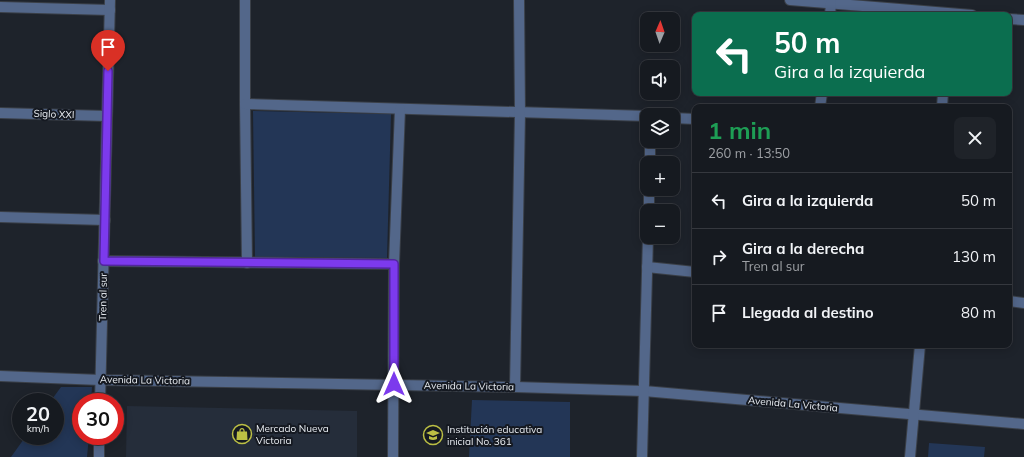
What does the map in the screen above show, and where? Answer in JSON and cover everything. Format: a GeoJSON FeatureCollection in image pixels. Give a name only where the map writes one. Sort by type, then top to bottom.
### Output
{"type":"FeatureCollection","features":[{"type":"Feature","properties":{"kind":"street"},"geometry":{"type":"LineString","coordinates":[[245,0],[247,263]]}},
{"type":"Feature","properties":{"kind":"street"},"geometry":{"type":"LineString","coordinates":[[515,387],[520,113],[519,0]]}},
{"type":"Feature","properties":{"kind":"street"},"geometry":{"type":"LineString","coordinates":[[790,0],[928,12]]}},
{"type":"Feature","properties":{"kind":"street"},"geometry":{"type":"LineString","coordinates":[[830,12],[831,3]]}},
{"type":"Feature","properties":{"kind":"street"},"geometry":{"type":"LineString","coordinates":[[0,7],[110,5]]}},
{"type":"Feature","properties":{"kind":"street","name":"Tren al sur"},"geometry":{"type":"LineString","coordinates":[[100,393],[110,5]]}},
{"type":"Feature","properties":{"kind":"street"},"geometry":{"type":"LineString","coordinates":[[1012,19],[1024,20]]}},
{"type":"Feature","properties":{"kind":"street"},"geometry":{"type":"LineString","coordinates":[[245,104],[640,116]]}},
{"type":"Feature","properties":{"kind":"street"},"geometry":{"type":"LineString","coordinates":[[393,457],[394,264],[400,109]]}},
{"type":"Feature","properties":{"kind":"street","name":"Siglo XXI"},"geometry":{"type":"LineString","coordinates":[[0,113],[107,116]]}},
{"type":"Feature","properties":{"kind":"street"},"geometry":{"type":"LineString","coordinates":[[680,118],[692,119]]}},
{"type":"Feature","properties":{"kind":"street"},"geometry":{"type":"LineString","coordinates":[[0,218],[105,220]]}},
{"type":"Feature","properties":{"kind":"street"},"geometry":{"type":"LineString","coordinates":[[642,457],[648,244]]}},
{"type":"Feature","properties":{"kind":"street"},"geometry":{"type":"LineString","coordinates":[[104,261],[394,264]]}},
{"type":"Feature","properties":{"kind":"street"},"geometry":{"type":"LineString","coordinates":[[647,267],[692,272]]}},
{"type":"Feature","properties":{"kind":"street"},"geometry":{"type":"LineString","coordinates":[[1012,302],[1024,303]]}},
{"type":"Feature","properties":{"kind":"street"},"geometry":{"type":"LineString","coordinates":[[910,457],[920,348]]}},
{"type":"Feature","properties":{"kind":"street","name":"Avenida La Victoria"},"geometry":{"type":"LineString","coordinates":[[0,376],[101,380],[394,384],[644,391],[1024,424]]}},
{"type":"Feature","properties":{"kind":"street"},"geometry":{"type":"LineString","coordinates":[[99,445],[99,457]]}},
{"type":"Feature","properties":{"kind":"shaded area"},"geometry":{"type":"Polygon","coordinates":[[[253,111],[391,114],[387,258],[255,257],[253,111]]]}},
{"type":"Feature","properties":{"kind":"shaded area"},"geometry":{"type":"Polygon","coordinates":[[[61,387],[92,387],[92,393],[72,393],[72,445],[88,445],[87,457],[11,457],[20,445],[64,445],[64,393],[57,393],[61,387]]]}},
{"type":"Feature","properties":{"kind":"shaded area"},"geometry":{"type":"Polygon","coordinates":[[[472,400],[570,402],[570,457],[469,457],[472,400]]]}},
{"type":"Feature","properties":{"kind":"shaded area","name":"Mercado Nueva Victoria"},"geometry":{"type":"Polygon","coordinates":[[[127,406],[357,411],[357,457],[126,457],[127,406]]]}},
{"type":"Feature","properties":{"kind":"shaded area"},"geometry":{"type":"Polygon","coordinates":[[[929,443],[985,447],[984,457],[928,457],[929,443]]]}},
{"type":"Feature","properties":{"kind":"place","name":"Mercado Nueva Victoria"},"geometry":{"type":"Point","coordinates":[242,434]}},
{"type":"Feature","properties":{"kind":"place","name":"Institución educativa inicial No. 361"},"geometry":{"type":"Point","coordinates":[433,435]}},
{"type":"Feature","properties":{"kind":"route"},"geometry":{"type":"LineString","coordinates":[[108,71],[104,261],[394,264],[394,384]]}}]}
